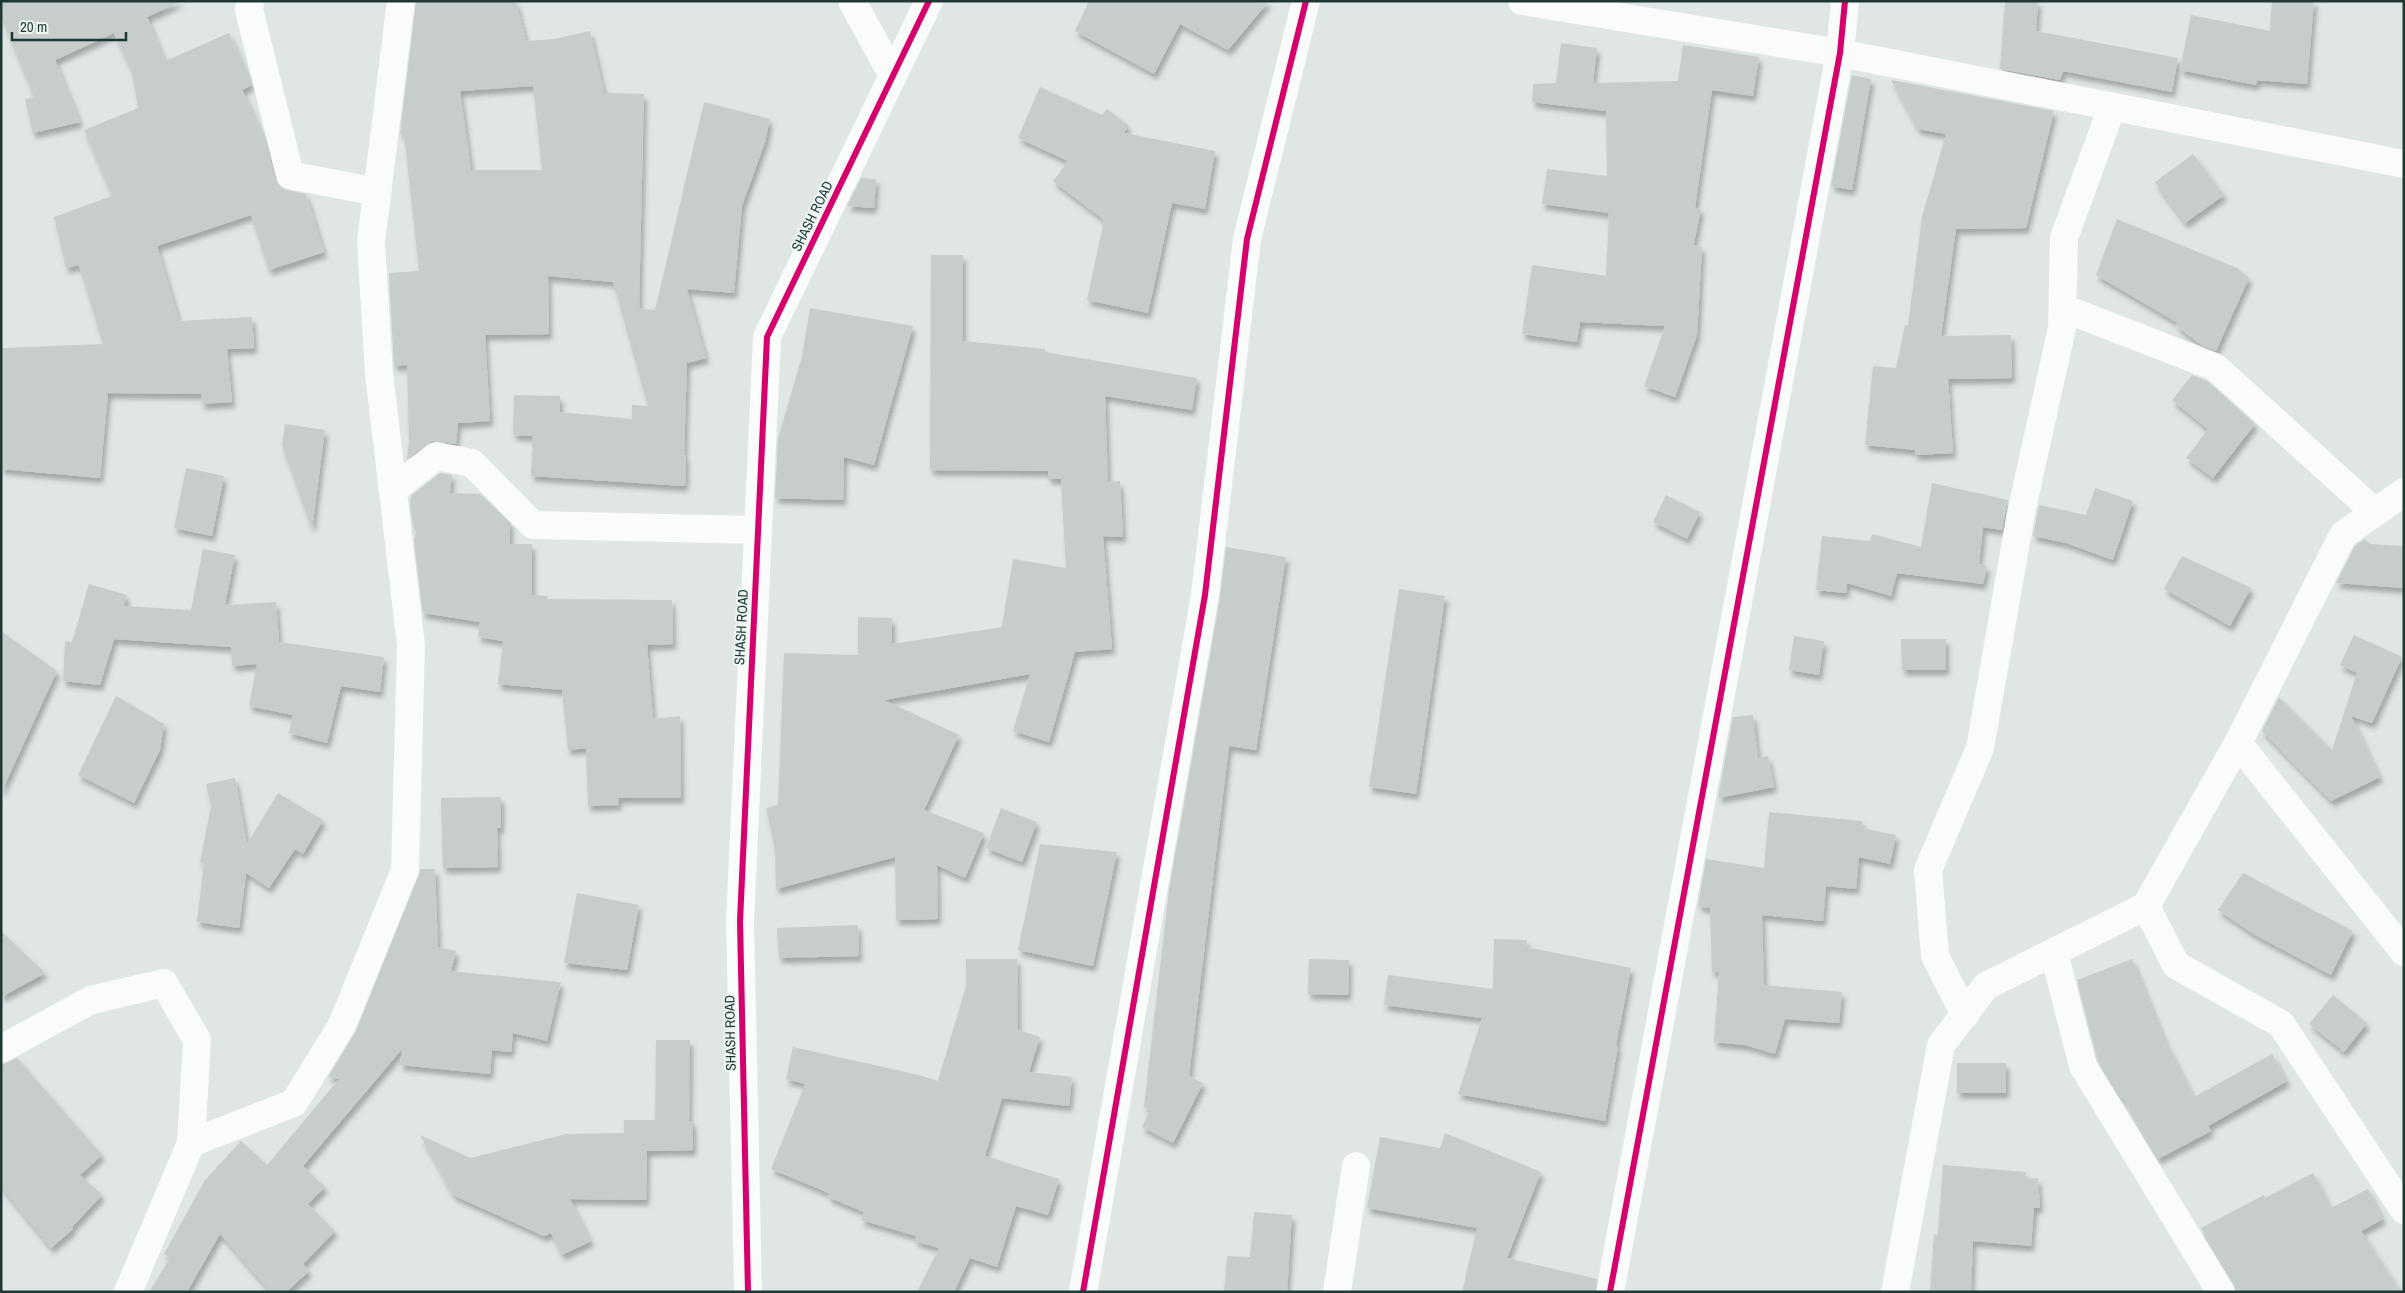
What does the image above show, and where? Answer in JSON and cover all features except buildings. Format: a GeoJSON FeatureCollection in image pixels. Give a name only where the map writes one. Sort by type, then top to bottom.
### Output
{"type":"FeatureCollection","features":[{"type":"Feature","properties":{"kind":"street"},"geometry":{"type":"LineString","coordinates":[[250,1],[251,20],[290,175],[377,192]]}},
{"type":"Feature","properties":{"kind":"street"},"geometry":{"type":"LineString","coordinates":[[191,1144],[294,1103],[342,1025],[405,870],[411,645],[379,373],[371,242],[402,1]]}},
{"type":"Feature","properties":{"kind":"street"},"geometry":{"type":"LineString","coordinates":[[852,1],[893,76]]}},
{"type":"Feature","properties":{"kind":"street","name":"SHASH ROAD"},"geometry":{"type":"LineString","coordinates":[[748,1292],[740,921],[767,337],[929,1]]}},
{"type":"Feature","properties":{"kind":"street"},"geometry":{"type":"LineString","coordinates":[[1083,1292],[1205,595],[1248,239],[1306,1]]}},
{"type":"Feature","properties":{"kind":"street"},"geometry":{"type":"LineString","coordinates":[[1522,1],[1840,53],[2404,164]]}},
{"type":"Feature","properties":{"kind":"street"},"geometry":{"type":"LineString","coordinates":[[1610,1292],[1840,53],[1845,1]]}},
{"type":"Feature","properties":{"kind":"street"},"geometry":{"type":"LineString","coordinates":[[1964,1015],[1935,956],[1928,870],[1980,748],[2021,513],[2062,328],[2064,238],[2112,106]]}},
{"type":"Feature","properties":{"kind":"street"},"geometry":{"type":"LineString","coordinates":[[2063,308],[2215,367],[2375,512]]}},
{"type":"Feature","properties":{"kind":"street"},"geometry":{"type":"LineString","coordinates":[[393,490],[436,456],[472,463],[533,525],[758,530]]}},
{"type":"Feature","properties":{"kind":"street"},"geometry":{"type":"LineString","coordinates":[[1895,1292],[1941,1045],[1986,986],[2146,906],[2238,743],[2342,535],[2404,492]]}},
{"type":"Feature","properties":{"kind":"street"},"geometry":{"type":"LineString","coordinates":[[2238,743],[2404,952]]}},
{"type":"Feature","properties":{"kind":"street"},"geometry":{"type":"LineString","coordinates":[[2146,906],[2176,965],[2281,1024],[2404,1210]]}},
{"type":"Feature","properties":{"kind":"street"},"geometry":{"type":"LineString","coordinates":[[2054,953],[2083,1066],[2221,1292]]}},
{"type":"Feature","properties":{"kind":"street"},"geometry":{"type":"LineString","coordinates":[[1,1049],[91,1000],[164,983],[197,1040],[191,1144],[128,1292]]}},
{"type":"Feature","properties":{"kind":"street"},"geometry":{"type":"LineString","coordinates":[[1338,1292],[1356,1166]]}},
{"type":"Feature","properties":{"kind":"cycle path"},"geometry":{"type":"LineString","coordinates":[[748,1292],[740,921],[767,337],[929,1]]}},
{"type":"Feature","properties":{"kind":"cycle path"},"geometry":{"type":"LineString","coordinates":[[1083,1292],[1205,595],[1247,239],[1306,1]]}},
{"type":"Feature","properties":{"kind":"cycle path"},"geometry":{"type":"LineString","coordinates":[[1610,1292],[1840,53],[1845,1]]}}]}
